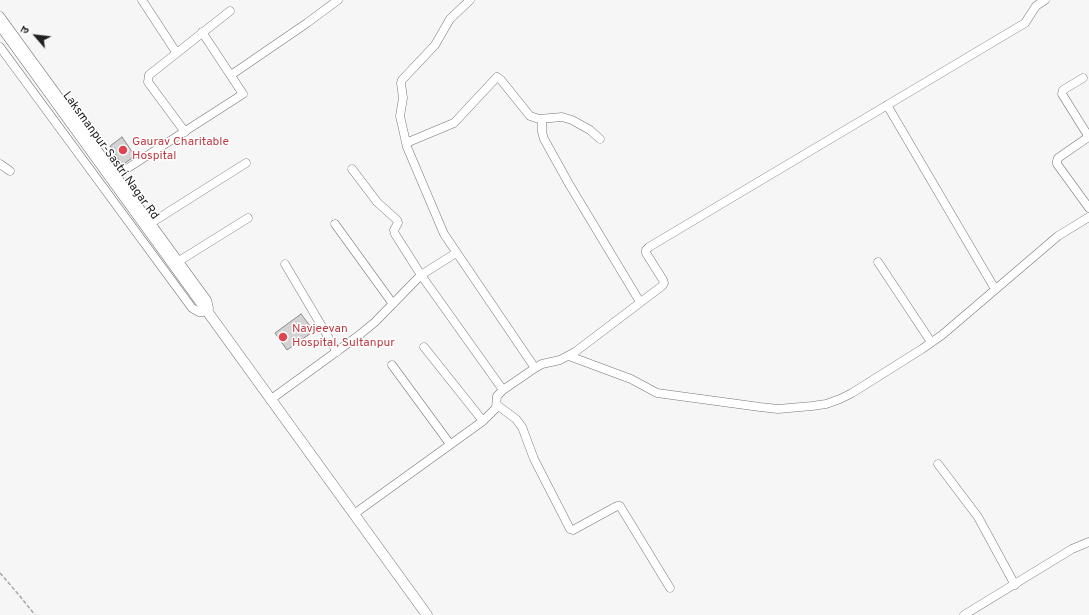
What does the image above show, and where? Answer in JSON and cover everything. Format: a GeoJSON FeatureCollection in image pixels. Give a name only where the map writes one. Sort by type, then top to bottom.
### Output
{"type":"FeatureCollection","features":[{"type":"Feature","properties":{"kind":"street"},"geometry":{"type":"LineString","coordinates":[[142,0],[176,52]]}},
{"type":"Feature","properties":{"kind":"street"},"geometry":{"type":"LineString","coordinates":[[230,75],[307,23],[338,0]]}},
{"type":"Feature","properties":{"kind":"street"},"geometry":{"type":"LineString","coordinates":[[470,0],[450,19],[435,45],[402,80],[403,98],[400,116],[406,143],[440,227],[456,253],[535,368]]}},
{"type":"Feature","properties":{"kind":"street"},"geometry":{"type":"LineString","coordinates":[[354,514],[483,421],[494,411],[497,405],[498,396],[503,390],[542,364],[560,360],[569,356],[662,286],[664,283],[663,280],[646,253],[646,250],[649,247],[1025,23],[1036,6],[1045,0]]}},
{"type":"Feature","properties":{"kind":"street"},"geometry":{"type":"LineString","coordinates":[[185,132],[148,82],[148,78],[152,71],[230,11]]}},
{"type":"Feature","properties":{"kind":"street"},"geometry":{"type":"LineString","coordinates":[[0,16],[207,300],[209,308],[207,312],[199,312],[192,308],[0,47]]}},
{"type":"Feature","properties":{"kind":"street","name":"Laksmanpur-Sastri Nagar Rd"},"geometry":{"type":"LineString","coordinates":[[0,25],[427,615]]}},
{"type":"Feature","properties":{"kind":"street"},"geometry":{"type":"LineString","coordinates":[[117,175],[242,96],[242,92],[202,32]]}},
{"type":"Feature","properties":{"kind":"street"},"geometry":{"type":"LineString","coordinates":[[406,143],[454,123],[497,77],[530,116],[539,119],[562,117],[572,120],[590,130],[600,139]]}},
{"type":"Feature","properties":{"kind":"street"},"geometry":{"type":"LineString","coordinates":[[1083,78],[1063,90],[1062,94],[1087,134],[1087,138],[1058,158],[1057,164],[1089,208]]}},
{"type":"Feature","properties":{"kind":"street"},"geometry":{"type":"LineString","coordinates":[[887,105],[996,289]]}},
{"type":"Feature","properties":{"kind":"street"},"geometry":{"type":"LineString","coordinates":[[542,119],[542,132],[544,140],[640,302]]}},
{"type":"Feature","properties":{"kind":"street"},"geometry":{"type":"LineString","coordinates":[[151,223],[246,163]]}},
{"type":"Feature","properties":{"kind":"street"},"geometry":{"type":"LineString","coordinates":[[0,164],[10,171]]}},
{"type":"Feature","properties":{"kind":"street"},"geometry":{"type":"LineString","coordinates":[[352,169],[380,205],[397,220],[397,225],[394,230],[395,234],[421,275],[503,390]]}},
{"type":"Feature","properties":{"kind":"street"},"geometry":{"type":"LineString","coordinates":[[569,356],[631,378],[657,393],[760,407],[784,408],[826,404],[840,399],[904,361],[931,342],[1058,236],[1089,216]]}},
{"type":"Feature","properties":{"kind":"street"},"geometry":{"type":"LineString","coordinates":[[179,261],[248,218]]}},
{"type":"Feature","properties":{"kind":"street"},"geometry":{"type":"LineString","coordinates":[[335,224],[393,304]]}},
{"type":"Feature","properties":{"kind":"street"},"geometry":{"type":"LineString","coordinates":[[270,400],[358,336],[393,304],[421,275],[456,253]]}},
{"type":"Feature","properties":{"kind":"street"},"geometry":{"type":"LineString","coordinates":[[878,262],[931,342]]}},
{"type":"Feature","properties":{"kind":"street"},"geometry":{"type":"LineString","coordinates":[[285,264],[337,352]]}},
{"type":"Feature","properties":{"kind":"street"},"geometry":{"type":"LineString","coordinates":[[424,347],[483,421]]}},
{"type":"Feature","properties":{"kind":"street"},"geometry":{"type":"LineString","coordinates":[[392,364],[450,444]]}},
{"type":"Feature","properties":{"kind":"street"},"geometry":{"type":"LineString","coordinates":[[497,405],[520,422],[534,458],[570,530],[573,530],[617,506],[620,506],[670,588]]}},
{"type":"Feature","properties":{"kind":"street"},"geometry":{"type":"LineString","coordinates":[[938,464],[978,517],[1015,585]]}},
{"type":"Feature","properties":{"kind":"street"},"geometry":{"type":"LineString","coordinates":[[964,615],[1072,549],[1089,542]]}},
{"type":"Feature","properties":{"kind":"path"},"geometry":{"type":"LineString","coordinates":[[0,573],[20,595],[35,615]]}},
{"type":"Feature","properties":{"kind":"building"},"geometry":{"type":"Polygon","coordinates":[[[122,137],[135,156],[122,165],[110,146],[122,137]]]}},
{"type":"Feature","properties":{"kind":"building"},"geometry":{"type":"Polygon","coordinates":[[[301,314],[314,331],[287,350],[275,333],[301,314]]]}},
{"type":"Feature","properties":{"kind":"place","name":"Gaurav Charitable Hospital"},"geometry":{"type":"Point","coordinates":[123,150]}},
{"type":"Feature","properties":{"kind":"place","name":"Navjeevan Hospital, Sultanpur"},"geometry":{"type":"Point","coordinates":[283,337]}}]}
